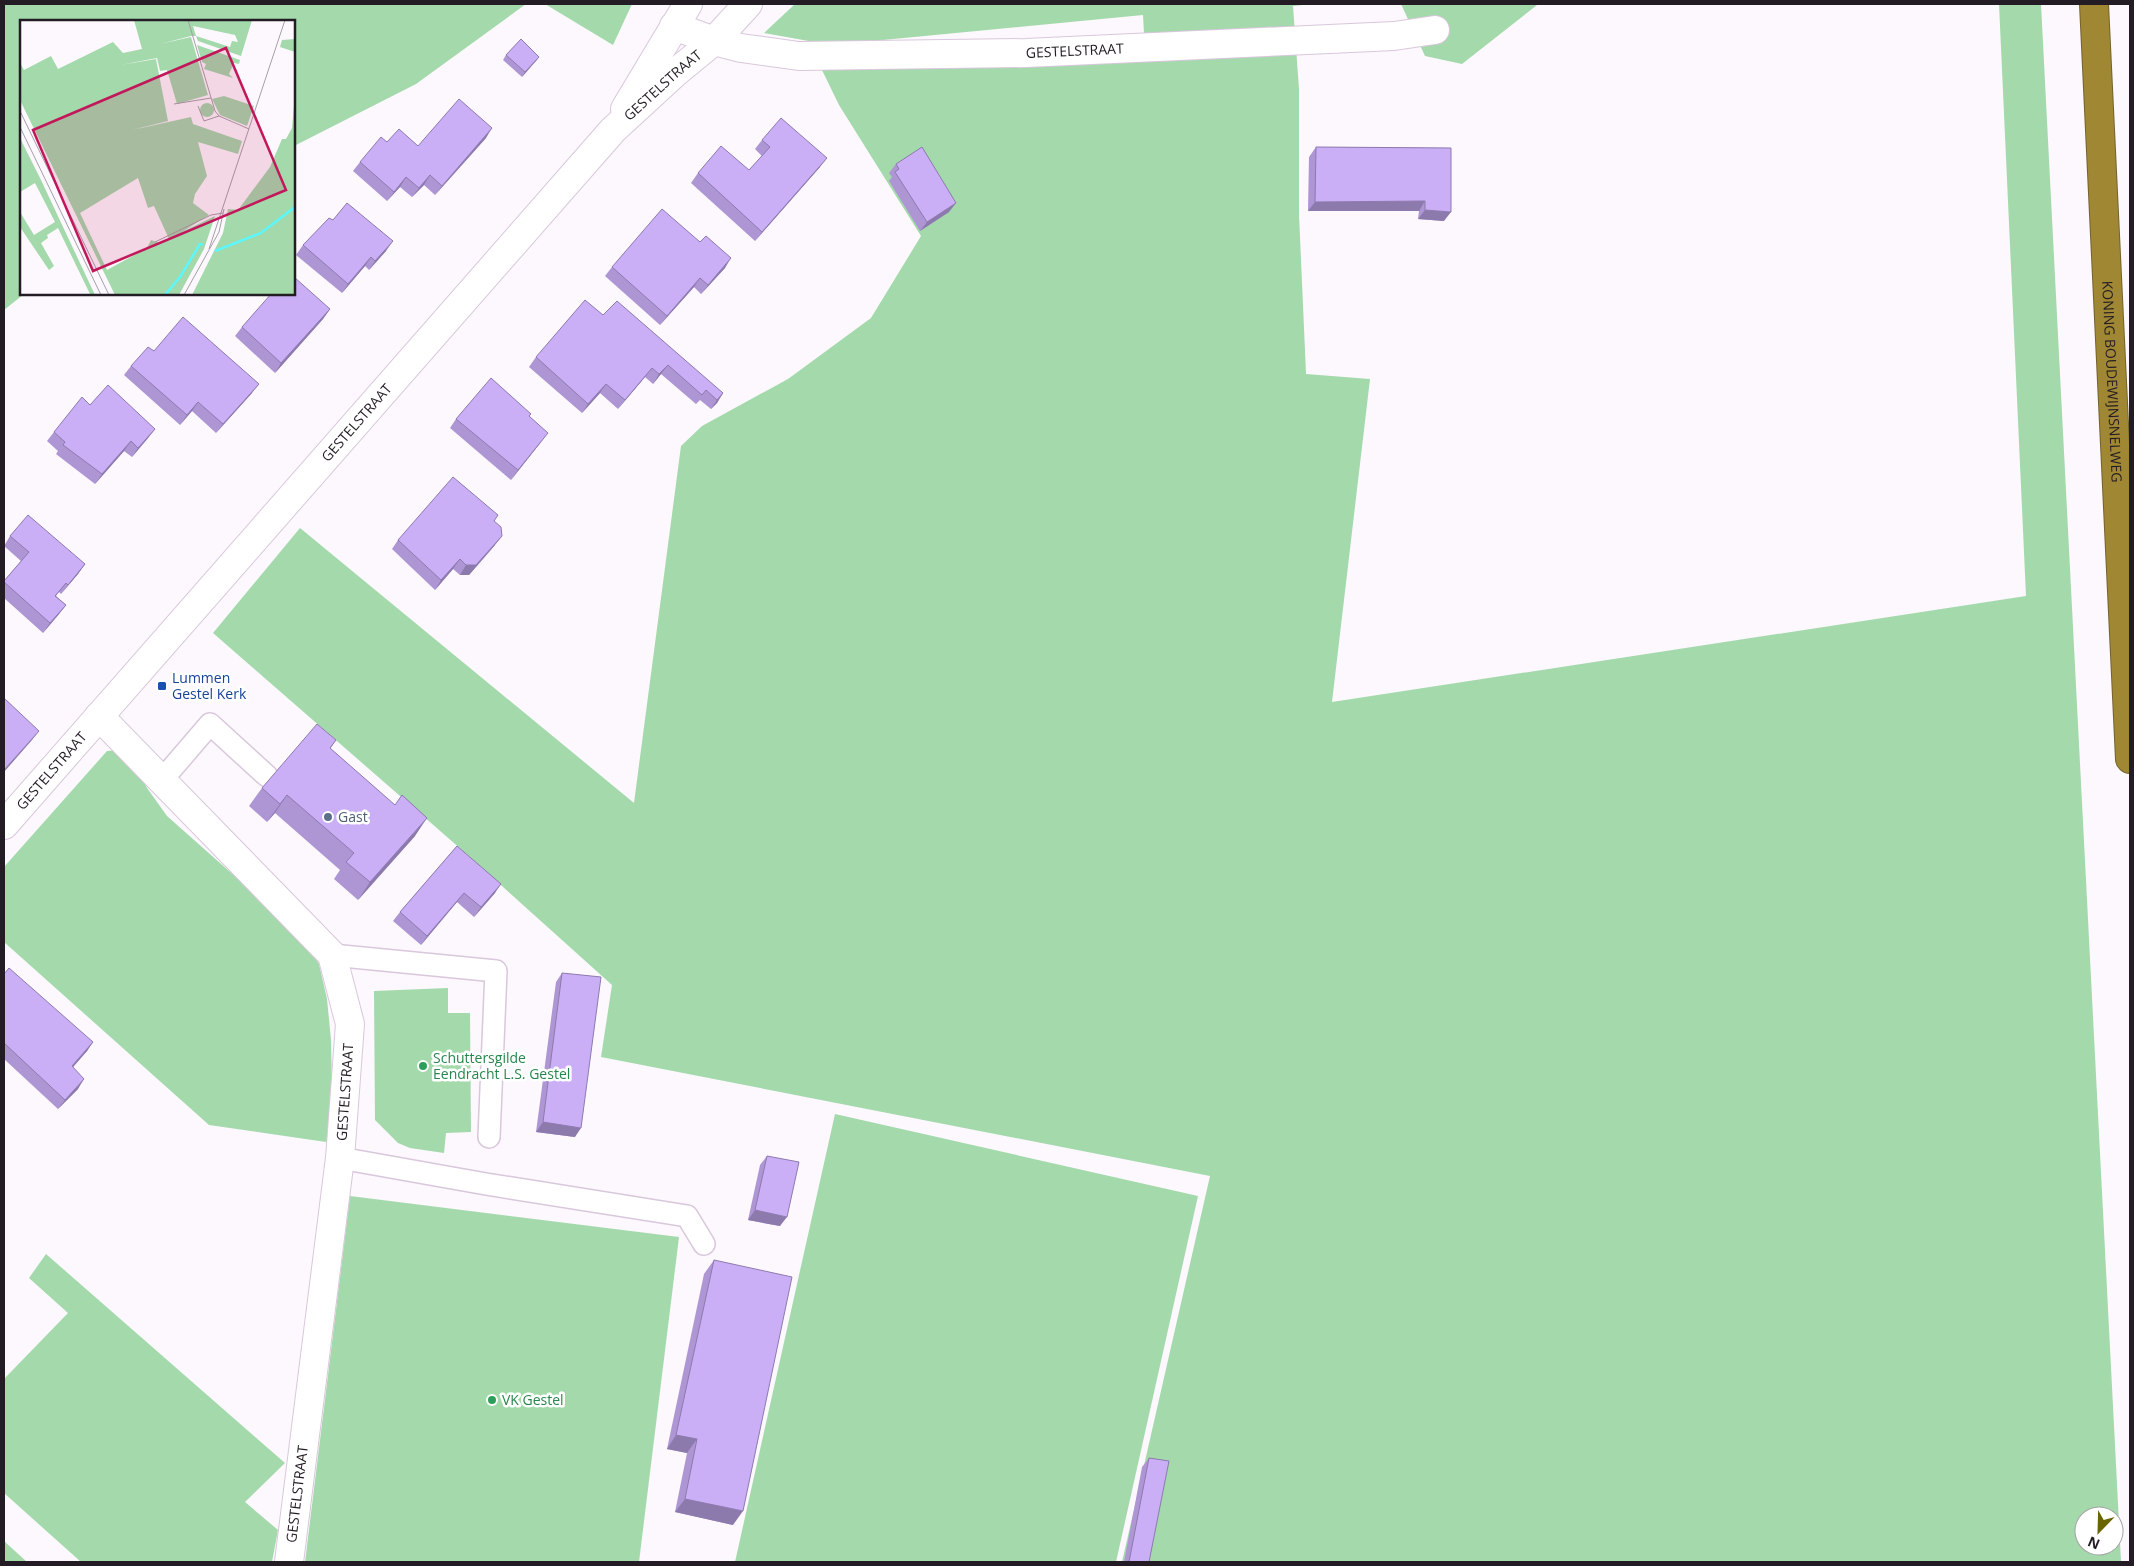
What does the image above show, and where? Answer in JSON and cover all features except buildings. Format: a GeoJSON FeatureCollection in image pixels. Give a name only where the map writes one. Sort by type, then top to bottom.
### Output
{"type":"FeatureCollection","features":[{"type":"Feature","properties":{"kind":"highway","name":"KONING BOUDEWIJNSNELWEG"},"geometry":{"type":"LineString","coordinates":[[2094,4],[2130,759]]}},
{"type":"Feature","properties":{"kind":"street","name":"GESTELSTRAAT"},"geometry":{"type":"LineString","coordinates":[[4,824],[613,130],[714,41],[748,4]]}},
{"type":"Feature","properties":{"kind":"street","name":"GESTELSTRAAT"},"geometry":{"type":"LineString","coordinates":[[613,130],[681,15],[714,41],[741,48],[799,56],[1026,54],[1394,36],[1435,30]]}},
{"type":"Feature","properties":{"kind":"street","name":"GESTELSTRAAT"},"geometry":{"type":"LineString","coordinates":[[99,716],[332,955],[350,1024],[340,1158],[289,1562]]}},
{"type":"Feature","properties":{"kind":"lane"},"geometry":{"type":"LineString","coordinates":[[162,780],[210,724],[266,776]]}},
{"type":"Feature","properties":{"kind":"lane"},"geometry":{"type":"LineString","coordinates":[[332,955],[496,971],[488,1137]]}},
{"type":"Feature","properties":{"kind":"lane"},"geometry":{"type":"LineString","coordinates":[[340,1158],[486,1184],[687,1216],[704,1244]]}},
{"type":"Feature","properties":{"kind":"green space"},"geometry":{"type":"Polygon","coordinates":[[[4,4],[526,4],[416,84],[295,145],[295,20],[20,20],[20,295],[23,295],[4,310],[4,4]]]}},
{"type":"Feature","properties":{"kind":"green space"},"geometry":{"type":"Polygon","coordinates":[[[545,4],[632,4],[613,45],[545,4]]]}},
{"type":"Feature","properties":{"kind":"green space"},"geometry":{"type":"Polygon","coordinates":[[[795,4],[1312,4],[1293,6],[1299,89],[1299,214],[1306,374],[1370,379],[1332,702],[2026,596],[1999,4],[2041,4],[2118,1506],[2074,1506],[2074,1556],[2121,1556],[2121,1562],[1122,1562],[1210,1176],[601,1057],[612,985],[462,850],[213,633],[300,528],[634,803],[681,446],[702,426],[788,379],[871,318],[921,236],[839,105],[821,68],[1145,51],[1143,15],[831,45],[764,33],[795,4]]]}},
{"type":"Feature","properties":{"kind":"green space"},"geometry":{"type":"Polygon","coordinates":[[[1401,4],[1545,4],[1537,5],[1462,64],[1425,56],[1401,4]]]}},
{"type":"Feature","properties":{"kind":"green space"},"geometry":{"type":"Polygon","coordinates":[[[119,750],[135,765],[147,788],[167,816],[302,936],[319,964],[327,999],[331,1040],[333,1143],[209,1125],[4,942],[4,867],[107,751],[119,750]]]}},
{"type":"Feature","properties":{"kind":"green space","name":"Schuttersgilde Eendracht L.S. Gestel"},"geometry":{"type":"Polygon","coordinates":[[[448,988],[448,1013],[470,1013],[471,1132],[446,1133],[444,1153],[410,1148],[398,1143],[375,1120],[374,991],[448,988]]]}},
{"type":"Feature","properties":{"kind":"green space"},"geometry":{"type":"Polygon","coordinates":[[[835,1114],[1198,1196],[1116,1562],[735,1562],[835,1114]]]}},
{"type":"Feature","properties":{"kind":"green space","name":"VK Gestel"},"geometry":{"type":"Polygon","coordinates":[[[350,1196],[679,1237],[639,1562],[305,1562],[350,1196]]]}},
{"type":"Feature","properties":{"kind":"green space"},"geometry":{"type":"Polygon","coordinates":[[[46,1254],[285,1463],[245,1502],[278,1530],[272,1562],[81,1562],[4,1493],[4,1379],[68,1313],[29,1278],[46,1254]]]}},
{"type":"Feature","properties":{"kind":"green space"},"geometry":{"type":"Polygon","coordinates":[[[4,1541],[27,1562],[4,1562],[4,1541]]]}},
{"type":"Feature","properties":{"kind":"place","name":"Lummen Gestel Kerk"},"geometry":{"type":"Point","coordinates":[162,686]}},
{"type":"Feature","properties":{"kind":"place","name":"Gast"},"geometry":{"type":"Point","coordinates":[328,817]}},
{"type":"Feature","properties":{"kind":"place","name":"Schuttersgilde Eendracht L.S. Gestel"},"geometry":{"type":"Point","coordinates":[423,1066]}},
{"type":"Feature","properties":{"kind":"place","name":"VK Gestel"},"geometry":{"type":"Point","coordinates":[492,1400]}}]}
